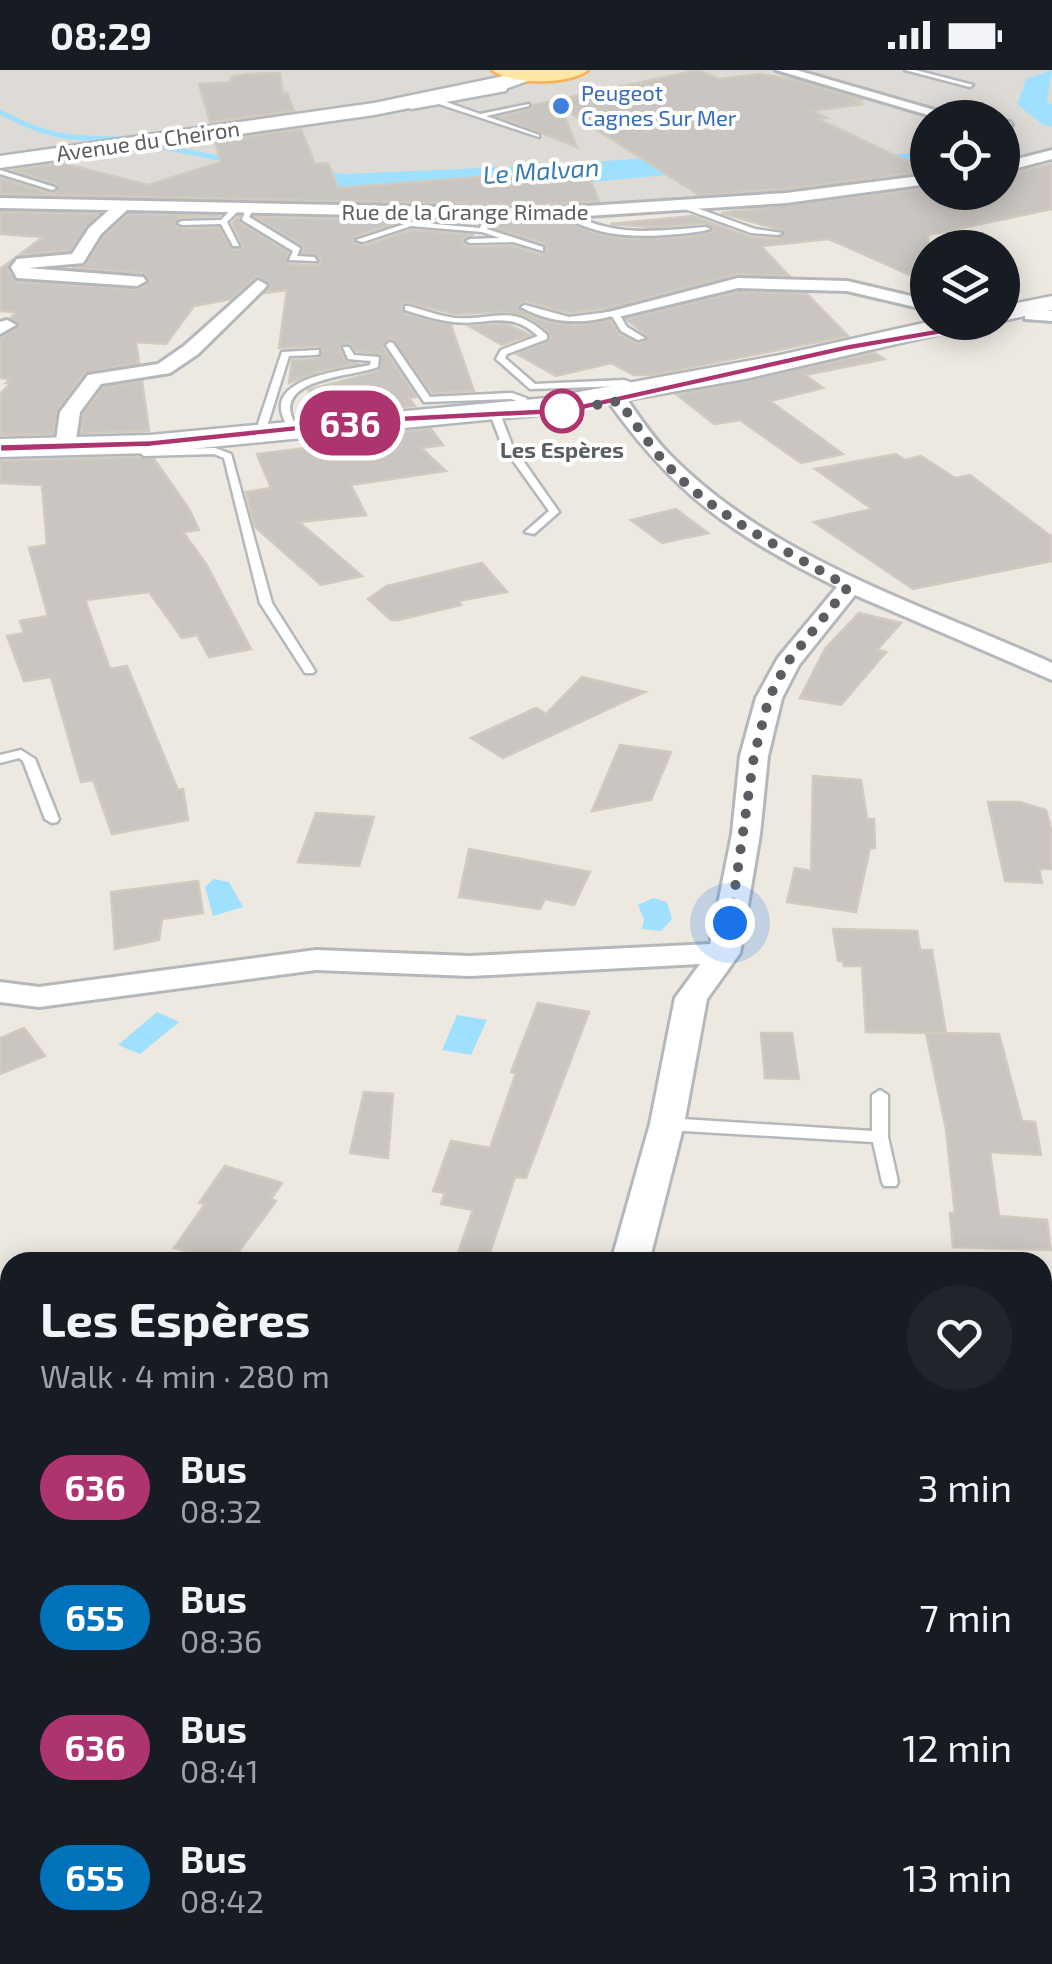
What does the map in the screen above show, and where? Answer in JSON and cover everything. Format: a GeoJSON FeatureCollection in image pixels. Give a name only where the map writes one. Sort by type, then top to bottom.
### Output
{"type":"FeatureCollection","features":[{"type":"Feature","properties":{"kind":"main road"},"geometry":{"type":"LineString","coordinates":[[503,75],[578,70]]}},
{"type":"Feature","properties":{"kind":"main road","name":"Avenue du Cheiron"},"geometry":{"type":"LineString","coordinates":[[0,162],[430,98],[503,75]]}},
{"type":"Feature","properties":{"kind":"main road"},"geometry":{"type":"LineString","coordinates":[[1020,315],[1047,311]]}},
{"type":"Feature","properties":{"kind":"main road"},"geometry":{"type":"LineString","coordinates":[[0,448],[134,444],[530,411],[617,398],[910,335]]}},
{"type":"Feature","properties":{"kind":"street"},"geometry":{"type":"LineString","coordinates":[[782,70],[910,105]]}},
{"type":"Feature","properties":{"kind":"street"},"geometry":{"type":"LineString","coordinates":[[1020,163],[1052,154]]}},
{"type":"Feature","properties":{"kind":"street","name":"Rue de la Grange Rimade"},"geometry":{"type":"LineString","coordinates":[[0,203],[486,222],[564,213],[688,207],[910,181]]}},
{"type":"Feature","properties":{"kind":"street"},"geometry":{"type":"LineString","coordinates":[[3,260],[23,263],[77,259],[95,231],[122,206]]}},
{"type":"Feature","properties":{"kind":"street"},"geometry":{"type":"LineString","coordinates":[[23,263],[19,268],[23,274],[50,279],[81,276],[137,282]]}},
{"type":"Feature","properties":{"kind":"street"},"geometry":{"type":"LineString","coordinates":[[614,313],[738,283],[847,286],[910,301]]}},
{"type":"Feature","properties":{"kind":"street"},"geometry":{"type":"LineString","coordinates":[[64,447],[70,412],[95,378],[164,369],[192,350],[258,286]]}},
{"type":"Feature","properties":{"kind":"street"},"geometry":{"type":"LineString","coordinates":[[617,398],[662,460],[743,524],[848,587],[1052,672]]}},
{"type":"Feature","properties":{"kind":"street"},"geometry":{"type":"LineString","coordinates":[[633,1252],[668,1124],[691,998],[724,952],[746,834],[754,756],[769,698],[787,663],[848,587]]}},
{"type":"Feature","properties":{"kind":"street"},"geometry":{"type":"LineString","coordinates":[[0,992],[40,997],[316,960],[470,966],[724,952]]}},
{"type":"Feature","properties":{"kind":"lane"},"geometry":{"type":"LineString","coordinates":[[908,70],[970,86]]}},
{"type":"Feature","properties":{"kind":"lane"},"geometry":{"type":"LineString","coordinates":[[430,98],[537,136]]}},
{"type":"Feature","properties":{"kind":"lane"},"geometry":{"type":"LineString","coordinates":[[478,115],[527,105]]}},
{"type":"Feature","properties":{"kind":"lane"},"geometry":{"type":"LineString","coordinates":[[0,172],[52,188]]}},
{"type":"Feature","properties":{"kind":"lane"},"geometry":{"type":"LineString","coordinates":[[688,207],[754,231],[778,233]]}},
{"type":"Feature","properties":{"kind":"lane"},"geometry":{"type":"LineString","coordinates":[[182,223],[223,222],[248,210]]}},
{"type":"Feature","properties":{"kind":"lane"},"geometry":{"type":"LineString","coordinates":[[248,210],[290,234]]}},
{"type":"Feature","properties":{"kind":"lane"},"geometry":{"type":"LineString","coordinates":[[248,210],[245,218],[296,250],[292,258],[314,259]]}},
{"type":"Feature","properties":{"kind":"lane"},"geometry":{"type":"LineString","coordinates":[[564,213],[578,223],[618,235],[706,229]]}},
{"type":"Feature","properties":{"kind":"lane"},"geometry":{"type":"LineString","coordinates":[[223,222],[236,244]]}},
{"type":"Feature","properties":{"kind":"lane"},"geometry":{"type":"LineString","coordinates":[[360,240],[412,224],[486,222],[514,240],[540,249]]}},
{"type":"Feature","properties":{"kind":"lane"},"geometry":{"type":"LineString","coordinates":[[470,241],[514,240]]}},
{"type":"Feature","properties":{"kind":"lane"},"geometry":{"type":"LineString","coordinates":[[524,307],[550,318],[576,322],[614,313],[624,329],[640,338]]}},
{"type":"Feature","properties":{"kind":"lane"},"geometry":{"type":"LineString","coordinates":[[408,308],[458,321],[510,315],[532,325],[544,337],[504,352],[500,359],[533,387],[624,383],[648,390]]}},
{"type":"Feature","properties":{"kind":"lane"},"geometry":{"type":"LineString","coordinates":[[390,345],[428,400],[512,396],[523,400],[530,411]]}},
{"type":"Feature","properties":{"kind":"lane"},"geometry":{"type":"LineString","coordinates":[[293,429],[282,413],[283,402],[296,386],[374,368],[376,359],[350,357],[346,349]]}},
{"type":"Feature","properties":{"kind":"lane"},"geometry":{"type":"LineString","coordinates":[[260,433],[285,354],[316,352]]}},
{"type":"Feature","properties":{"kind":"lane"},"geometry":{"type":"LineString","coordinates":[[495,414],[507,445],[554,512],[530,532]]}},
{"type":"Feature","properties":{"kind":"lane"},"geometry":{"type":"LineString","coordinates":[[134,444],[144,453],[214,451],[228,456],[266,603],[309,670]]}},
{"type":"Feature","properties":{"kind":"lane"},"geometry":{"type":"LineString","coordinates":[[0,758],[20,754],[29,760],[52,819]]}},
{"type":"Feature","properties":{"kind":"lane"},"geometry":{"type":"LineString","coordinates":[[880,1095],[880,1138],[890,1182]]}},
{"type":"Feature","properties":{"kind":"lane"},"geometry":{"type":"LineString","coordinates":[[668,1124],[880,1138]]}},
{"type":"Feature","properties":{"kind":"shaded area"},"geometry":{"type":"Polygon","coordinates":[[[0,70],[1052,70],[1052,153],[1020,160],[1020,100],[910,100],[910,177],[819,190],[544,210],[0,198],[0,70]]]}},
{"type":"Feature","properties":{"kind":"water"},"geometry":{"type":"Polygon","coordinates":[[[214,879],[229,882],[243,907],[213,916],[205,887],[214,879]]]}},
{"type":"Feature","properties":{"kind":"water"},"geometry":{"type":"Polygon","coordinates":[[[653,898],[667,902],[672,919],[661,931],[642,929],[644,920],[638,905],[653,898]]]}},
{"type":"Feature","properties":{"kind":"water"},"geometry":{"type":"Polygon","coordinates":[[[157,1012],[179,1022],[140,1054],[118,1045],[157,1012]]]}},
{"type":"Feature","properties":{"kind":"water"},"geometry":{"type":"Polygon","coordinates":[[[457,1015],[487,1020],[471,1055],[442,1050],[457,1015]]]}},
{"type":"Feature","properties":{"kind":"building"},"geometry":{"type":"Polygon","coordinates":[[[698,70],[719,79],[760,74],[796,80],[863,100],[855,101],[863,104],[813,111],[827,118],[818,119],[910,162],[910,173],[699,195],[561,107],[577,147],[499,117],[530,110],[533,105],[698,70]]]}},
{"type":"Feature","properties":{"kind":"building"},"geometry":{"type":"Polygon","coordinates":[[[280,73],[283,94],[287,93],[294,111],[210,122],[199,84],[231,82],[231,77],[247,74],[280,73]]]}},
{"type":"Feature","properties":{"kind":"building"},"geometry":{"type":"Polygon","coordinates":[[[301,129],[315,164],[328,163],[338,188],[481,177],[590,179],[599,201],[540,205],[0,194],[0,178],[51,194],[58,191],[56,184],[13,170],[62,163],[148,185],[221,162],[215,141],[301,129]]]}},
{"type":"Feature","properties":{"kind":"building"},"geometry":{"type":"Polygon","coordinates":[[[1052,164],[1052,209],[952,230],[910,230],[910,275],[829,239],[761,246],[789,276],[737,274],[608,308],[569,313],[526,301],[518,306],[530,316],[553,323],[577,325],[610,320],[619,334],[639,344],[649,337],[626,319],[738,292],[807,294],[848,336],[652,375],[634,375],[611,363],[556,376],[517,354],[551,339],[549,332],[525,316],[503,312],[455,314],[405,302],[401,306],[404,314],[451,325],[474,391],[432,393],[391,338],[383,347],[416,397],[409,398],[415,406],[323,415],[308,390],[379,371],[382,355],[356,351],[352,345],[343,343],[340,348],[345,360],[357,364],[320,371],[289,383],[292,360],[317,359],[323,350],[319,346],[279,348],[287,290],[265,293],[271,284],[258,276],[231,299],[194,306],[166,344],[136,342],[139,363],[85,373],[57,410],[53,434],[0,435],[0,394],[11,383],[6,383],[10,379],[0,378],[0,338],[20,326],[11,318],[16,312],[0,311],[0,269],[11,261],[8,269],[17,282],[139,289],[150,282],[143,273],[72,268],[86,265],[104,236],[128,214],[220,216],[182,217],[174,224],[182,229],[219,228],[233,250],[243,247],[232,223],[239,216],[240,223],[288,252],[289,264],[317,265],[321,261],[317,255],[302,253],[302,245],[255,217],[406,220],[355,236],[353,242],[364,246],[411,230],[474,235],[462,242],[470,247],[512,246],[542,255],[547,251],[544,243],[492,227],[494,222],[565,221],[602,235],[632,239],[687,237],[713,231],[706,223],[652,227],[610,224],[693,216],[750,237],[778,239],[785,231],[721,213],[910,190],[910,210],[1020,210],[1020,172],[1052,164]]]}},
{"type":"Feature","properties":{"kind":"building"},"geometry":{"type":"Polygon","coordinates":[[[0,212],[99,214],[70,250],[19,255],[43,237],[0,234],[0,212]]]}},
{"type":"Feature","properties":{"kind":"building"},"geometry":{"type":"Polygon","coordinates":[[[507,324],[530,335],[502,345],[469,326],[507,324]]]}},
{"type":"Feature","properties":{"kind":"building"},"geometry":{"type":"Polygon","coordinates":[[[875,353],[884,359],[805,375],[823,388],[770,401],[843,454],[801,463],[740,420],[714,424],[677,395],[875,353]]]}},
{"type":"Feature","properties":{"kind":"building"},"geometry":{"type":"Polygon","coordinates":[[[142,381],[149,431],[81,433],[84,413],[103,387],[142,381]]]}},
{"type":"Feature","properties":{"kind":"building"},"geometry":{"type":"Polygon","coordinates":[[[431,429],[443,445],[421,448],[446,471],[351,485],[366,515],[299,522],[362,576],[321,585],[255,527],[246,492],[271,488],[257,454],[340,444],[337,438],[431,429]]]}},
{"type":"Feature","properties":{"kind":"building"},"geometry":{"type":"Polygon","coordinates":[[[896,454],[905,460],[921,456],[955,478],[970,475],[1052,537],[1052,561],[913,589],[814,522],[872,509],[815,469],[896,454]]]}},
{"type":"Feature","properties":{"kind":"building"},"geometry":{"type":"Polygon","coordinates":[[[154,459],[189,509],[199,530],[183,532],[206,564],[251,649],[209,657],[197,635],[182,638],[149,592],[85,600],[110,669],[127,666],[178,790],[183,789],[188,820],[112,834],[93,780],[81,782],[51,677],[24,681],[7,636],[24,633],[20,621],[48,616],[29,548],[47,545],[42,485],[0,483],[0,461],[154,459]]]}},
{"type":"Feature","properties":{"kind":"building"},"geometry":{"type":"Polygon","coordinates":[[[676,509],[708,533],[662,543],[631,520],[676,509]]]}},
{"type":"Feature","properties":{"kind":"building"},"geometry":{"type":"Polygon","coordinates":[[[482,563],[507,592],[458,601],[461,605],[398,620],[391,620],[368,599],[387,586],[482,563]]]}},
{"type":"Feature","properties":{"kind":"building"},"geometry":{"type":"Polygon","coordinates":[[[859,613],[901,623],[877,650],[886,652],[841,705],[800,698],[825,649],[859,613]]]}},
{"type":"Feature","properties":{"kind":"building"},"geometry":{"type":"Polygon","coordinates":[[[582,677],[645,692],[503,758],[471,738],[536,708],[546,714],[582,677]]]}},
{"type":"Feature","properties":{"kind":"building"},"geometry":{"type":"Polygon","coordinates":[[[620,745],[671,752],[651,800],[592,811],[620,745]]]}},
{"type":"Feature","properties":{"kind":"building"},"geometry":{"type":"Polygon","coordinates":[[[813,776],[861,780],[867,819],[874,819],[875,848],[870,848],[856,912],[787,902],[795,868],[811,871],[813,776]]]}},
{"type":"Feature","properties":{"kind":"building"},"geometry":{"type":"Polygon","coordinates":[[[988,802],[1019,802],[1046,810],[1052,833],[1052,869],[1039,869],[1042,883],[1005,881],[988,802]]]}},
{"type":"Feature","properties":{"kind":"building"},"geometry":{"type":"Polygon","coordinates":[[[316,813],[374,817],[359,866],[298,862],[316,813]]]}},
{"type":"Feature","properties":{"kind":"building"},"geometry":{"type":"Polygon","coordinates":[[[469,849],[590,872],[574,905],[545,899],[540,909],[459,897],[469,849]]]}},
{"type":"Feature","properties":{"kind":"building"},"geometry":{"type":"Polygon","coordinates":[[[198,881],[203,913],[162,919],[159,940],[115,949],[111,892],[198,881]]]}},
{"type":"Feature","properties":{"kind":"building"},"geometry":{"type":"Polygon","coordinates":[[[833,929],[917,931],[920,950],[932,950],[946,1033],[866,1032],[862,966],[844,966],[843,961],[838,961],[833,929]]]}},
{"type":"Feature","properties":{"kind":"building"},"geometry":{"type":"Polygon","coordinates":[[[538,1003],[589,1012],[526,1178],[515,1177],[490,1252],[458,1252],[473,1210],[441,1204],[445,1193],[433,1191],[451,1141],[490,1148],[516,1073],[511,1072],[538,1003]]]}},
{"type":"Feature","properties":{"kind":"building"},"geometry":{"type":"Polygon","coordinates":[[[24,1028],[45,1056],[0,1074],[0,1038],[24,1028]]]}},
{"type":"Feature","properties":{"kind":"building"},"geometry":{"type":"Polygon","coordinates":[[[761,1033],[792,1033],[799,1079],[765,1078],[761,1033]]]}},
{"type":"Feature","properties":{"kind":"building"},"geometry":{"type":"Polygon","coordinates":[[[926,1033],[999,1034],[1022,1121],[1035,1122],[1041,1155],[990,1152],[999,1216],[1047,1220],[1051,1250],[953,1247],[950,1213],[955,1213],[946,1129],[926,1033]]]}},
{"type":"Feature","properties":{"kind":"building"},"geometry":{"type":"Polygon","coordinates":[[[364,1092],[393,1094],[388,1158],[350,1153],[364,1092]]]}},
{"type":"Feature","properties":{"kind":"building"},"geometry":{"type":"Polygon","coordinates":[[[225,1166],[282,1183],[271,1199],[276,1201],[238,1252],[174,1248],[205,1204],[199,1203],[225,1166]]]}},
{"type":"Feature","properties":{"kind":"waterway","name":"Le Malvan"},"geometry":{"type":"LineString","coordinates":[[1052,77],[1036,85],[1032,104],[1052,118]]}},
{"type":"Feature","properties":{"kind":"waterway","name":"Le Malvan"},"geometry":{"type":"LineString","coordinates":[[0,112],[60,135],[125,139]]}},
{"type":"Feature","properties":{"kind":"waterway","name":"Le Malvan"},"geometry":{"type":"LineString","coordinates":[[159,146],[233,161]]}},
{"type":"Feature","properties":{"kind":"waterway","name":"Le Malvan"},"geometry":{"type":"LineString","coordinates":[[282,175],[345,184],[570,174],[764,157],[910,163]]}},
{"type":"Feature","properties":{"kind":"bus line","name":"636"},"geometry":{"type":"LineString","coordinates":[[0,448],[150,444],[370,421],[566,410],[910,336]]}},
{"type":"Feature","properties":{"kind":"place","name":"Peugeot Cagnes Sur Mer"},"geometry":{"type":"Point","coordinates":[561,106]}},
{"type":"Feature","properties":{"kind":"place","name":"Les Espères"},"geometry":{"type":"Point","coordinates":[562,411]}},
{"type":"Feature","properties":{"kind":"route"},"geometry":{"type":"LineString","coordinates":[[562,411],[619,401],[662,460],[698,492],[848,587],[787,663],[769,698],[754,756],[746,834],[730,923]]}}]}
